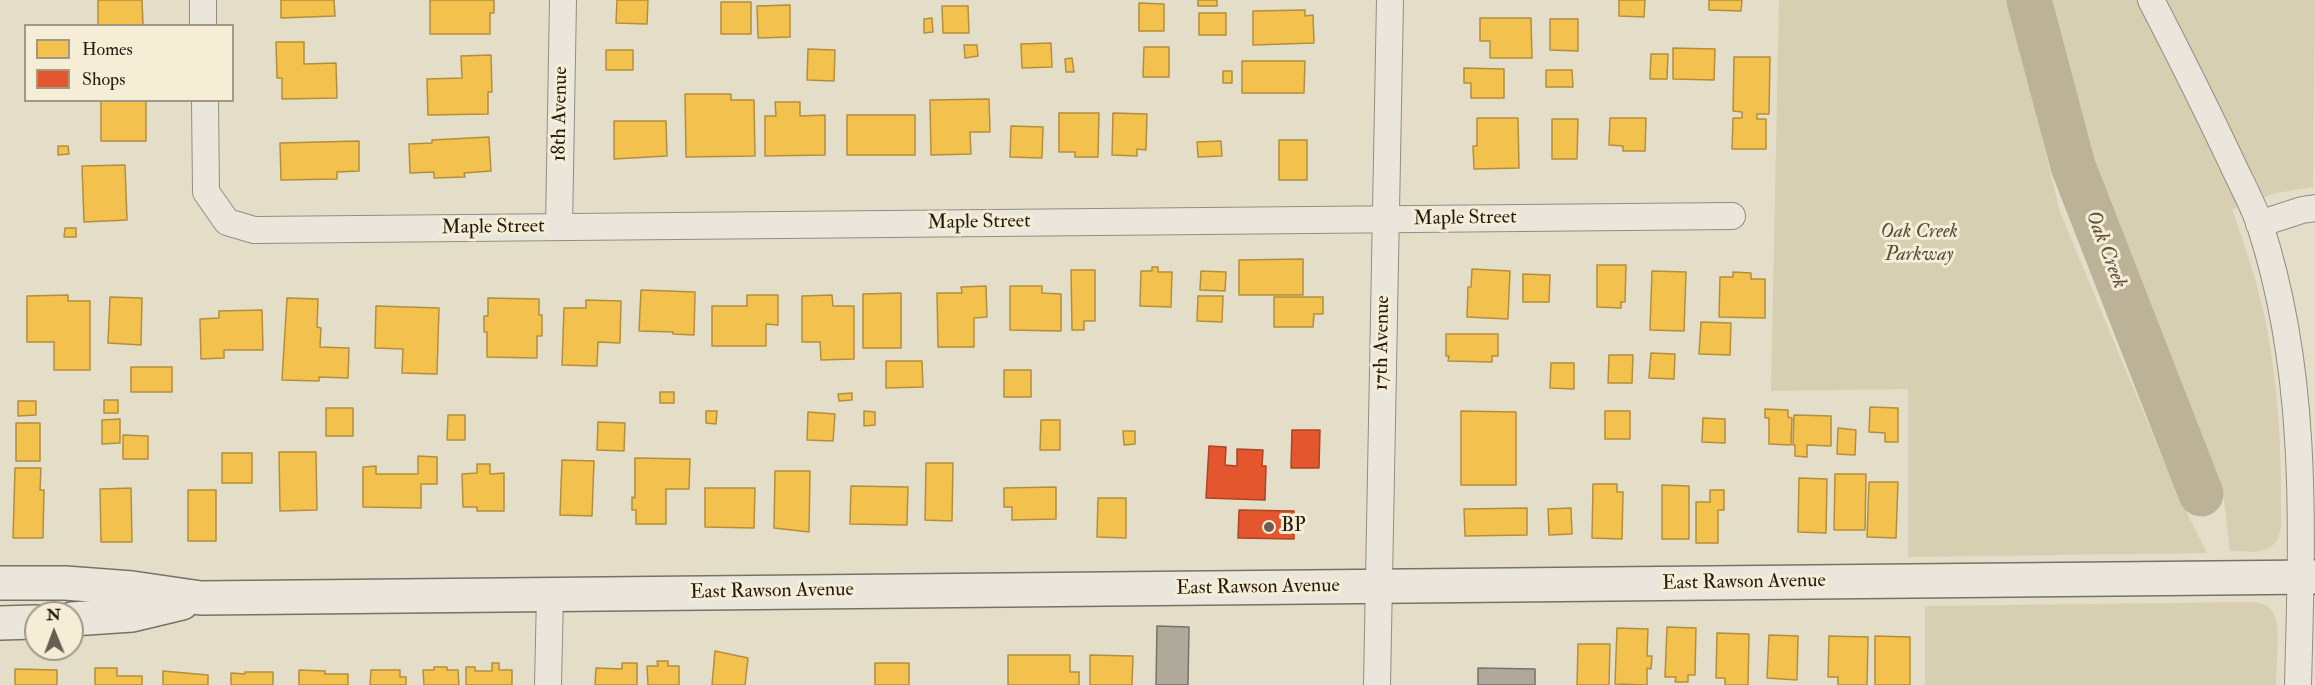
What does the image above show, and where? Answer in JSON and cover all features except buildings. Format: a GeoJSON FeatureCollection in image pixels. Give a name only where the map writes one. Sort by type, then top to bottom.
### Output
{"type":"FeatureCollection","features":[{"type":"Feature","properties":{"kind":"main road","name":"East Rawson Avenue"},"geometry":{"type":"LineString","coordinates":[[0,583],[65,583],[132,588],[201,598],[2308,577]]}},
{"type":"Feature","properties":{"kind":"main road","name":"East Rawson Avenue"},"geometry":{"type":"LineString","coordinates":[[84,619],[132,615],[201,598]]}},
{"type":"Feature","properties":{"kind":"main road"},"geometry":{"type":"LineString","coordinates":[[0,623],[24,622]]}},
{"type":"Feature","properties":{"kind":"street"},"geometry":{"type":"LineString","coordinates":[[203,0],[203,24]]}},
{"type":"Feature","properties":{"kind":"street","name":"18th Avenue"},"geometry":{"type":"LineString","coordinates":[[559,227],[563,0]]}},
{"type":"Feature","properties":{"kind":"street","name":"17th Avenue"},"geometry":{"type":"LineString","coordinates":[[1377,685],[1390,0]]}},
{"type":"Feature","properties":{"kind":"street"},"geometry":{"type":"LineString","coordinates":[[2151,0],[2211,117],[2259,224],[2281,305],[2296,395],[2308,577],[2298,685]]}},
{"type":"Feature","properties":{"kind":"street","name":"Maple Street"},"geometry":{"type":"LineString","coordinates":[[205,102],[206,192],[227,222],[254,230],[1732,216]]}},
{"type":"Feature","properties":{"kind":"street"},"geometry":{"type":"LineString","coordinates":[[2259,224],[2315,208]]}},
{"type":"Feature","properties":{"kind":"street"},"geometry":{"type":"LineString","coordinates":[[548,685],[550,595]]}},
{"type":"Feature","properties":{"kind":"green space","name":"Oak Creek Parkway"},"geometry":{"type":"Polygon","coordinates":[[[1779,0],[2008,0],[2060,212],[2177,493],[2207,553],[1908,557],[1908,389],[1771,391],[1779,0]]]}},
{"type":"Feature","properties":{"kind":"green space"},"geometry":{"type":"Polygon","coordinates":[[[2049,0],[2315,0],[2313,187],[2276,193],[2232,209],[2263,308],[2276,387],[2281,521],[2280,534],[2274,544],[2265,550],[2230,551],[2223,492],[2101,212],[2049,0]]]}},
{"type":"Feature","properties":{"kind":"green space"},"geometry":{"type":"Polygon","coordinates":[[[2256,602],[2269,607],[2277,625],[2276,685],[1925,685],[1925,606],[2256,602]]]}},
{"type":"Feature","properties":{"kind":"waterway","name":"Oak Creek"},"geometry":{"type":"LineString","coordinates":[[2029,0],[2073,166],[2201,494]]}},
{"type":"Feature","properties":{"kind":"place","name":"BP"},"geometry":{"type":"Point","coordinates":[1269,527]}}]}
